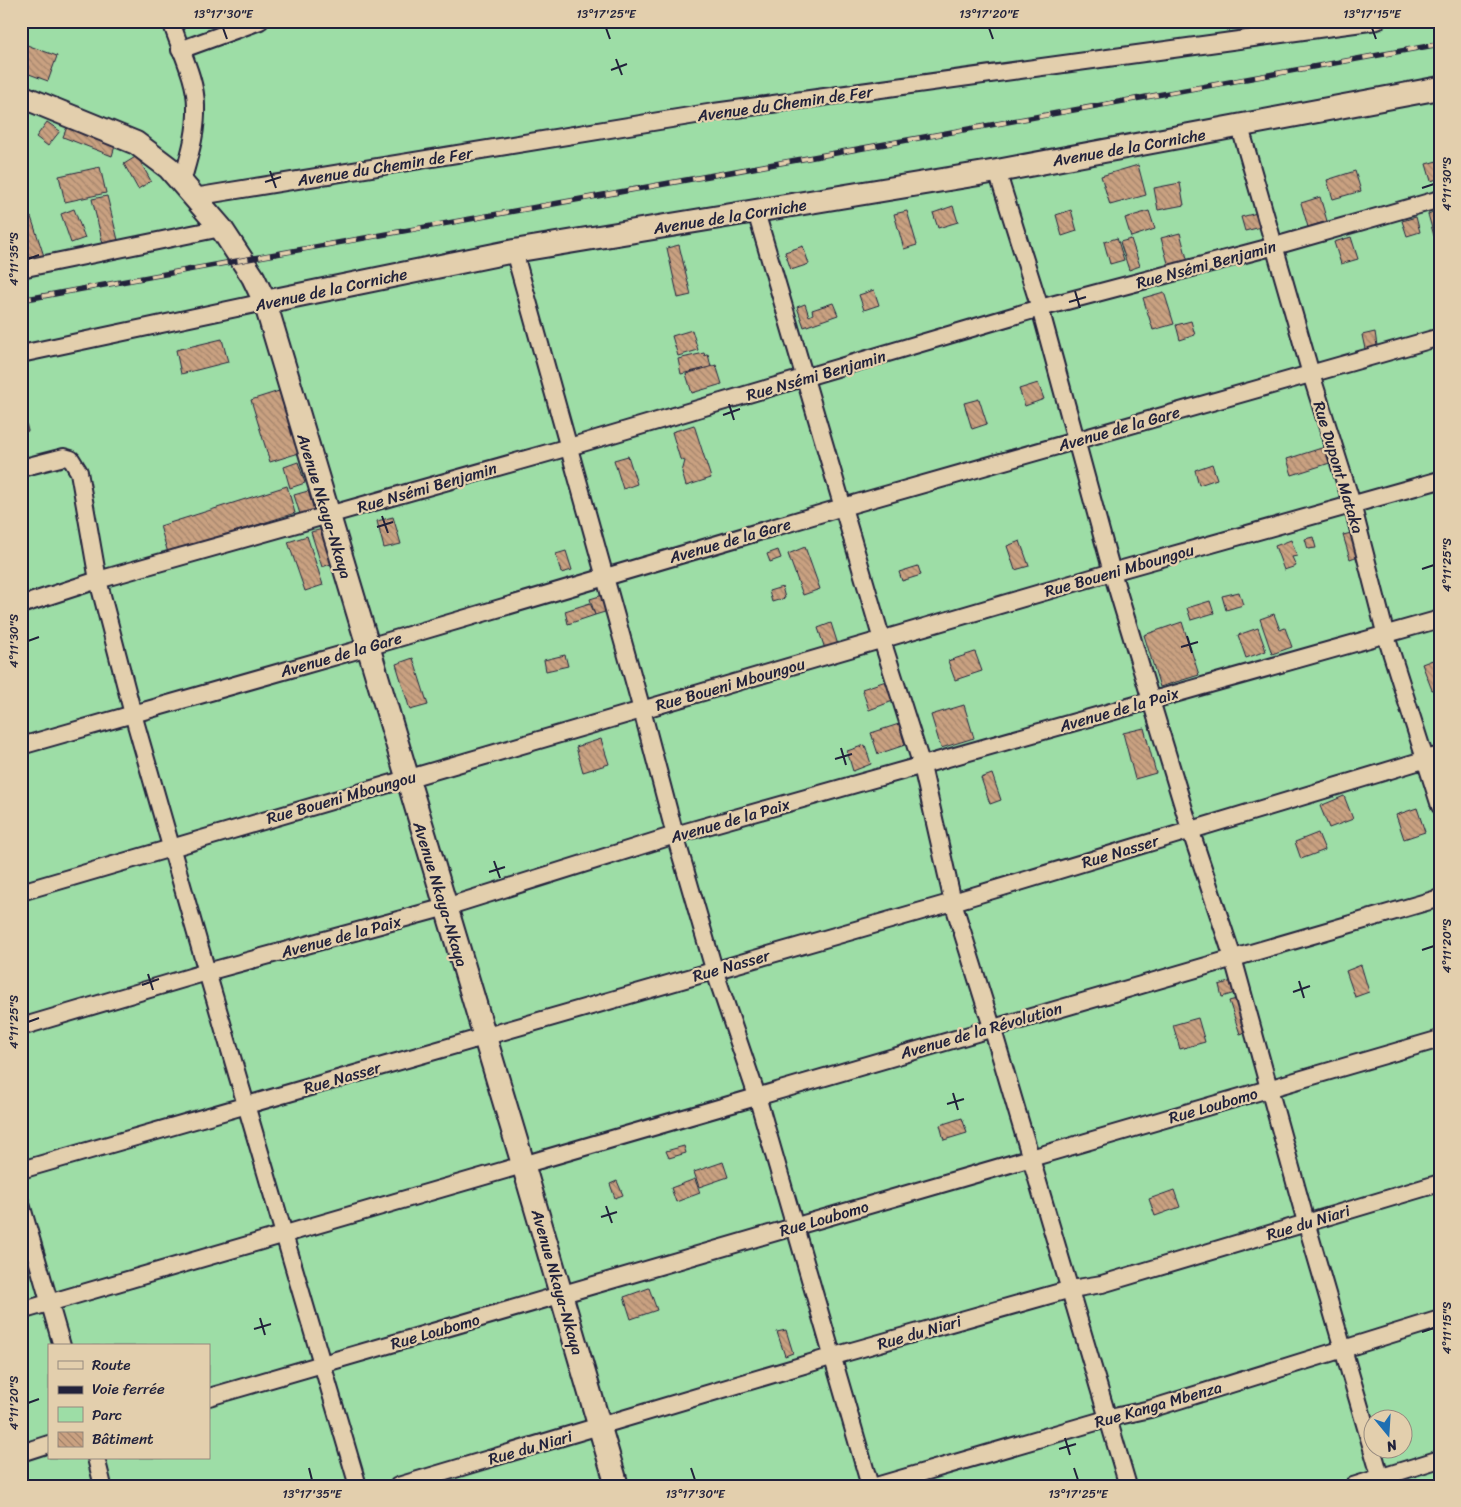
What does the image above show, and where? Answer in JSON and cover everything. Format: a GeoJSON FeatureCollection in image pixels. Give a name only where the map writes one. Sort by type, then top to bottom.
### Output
{"type":"FeatureCollection","features":[{"type":"Feature","properties":{"kind":"street"},"geometry":{"type":"LineString","coordinates":[[171,21],[189,72],[197,104],[188,189]]}},
{"type":"Feature","properties":{"kind":"street"},"geometry":{"type":"LineString","coordinates":[[180,50],[260,21]]}},
{"type":"Feature","properties":{"kind":"street","name":"Avenue du Chemin de Fer"},"geometry":{"type":"LineString","coordinates":[[188,189],[714,112],[1377,21]]}},
{"type":"Feature","properties":{"kind":"street","name":"Avenue de la Corniche"},"geometry":{"type":"LineString","coordinates":[[21,354],[514,251],[997,171],[1240,127],[1440,88]]}},
{"type":"Feature","properties":{"kind":"street","name":"Avenue Nkaya-Nkaya"},"geometry":{"type":"LineString","coordinates":[[21,96],[136,143],[169,168],[221,228],[253,277],[265,302],[562,1295],[617,1486]]}},
{"type":"Feature","properties":{"kind":"street","name":"Rue Dupont Mataka"},"geometry":{"type":"LineString","coordinates":[[1240,127],[1265,220],[1275,246],[1311,374],[1352,504],[1386,636],[1433,757],[1440,806]]}},
{"type":"Feature","properties":{"kind":"street"},"geometry":{"type":"LineString","coordinates":[[997,171],[1040,308],[1112,572],[1190,829],[1233,958],[1306,1222],[1344,1347],[1381,1482]]}},
{"type":"Feature","properties":{"kind":"street","name":"Rue Nsémi Benjamin"},"geometry":{"type":"LineString","coordinates":[[21,605],[98,580],[569,447],[1040,308],[1275,246],[1440,199]]}},
{"type":"Feature","properties":{"kind":"street"},"geometry":{"type":"LineString","coordinates":[[756,212],[882,640],[922,766],[953,902],[1110,1418],[1128,1486]]}},
{"type":"Feature","properties":{"kind":"street"},"geometry":{"type":"LineString","coordinates":[[21,269],[221,228]]}},
{"type":"Feature","properties":{"kind":"street"},"geometry":{"type":"LineString","coordinates":[[514,251],[675,835],[714,969],[757,1096],[794,1227],[834,1356],[870,1486]]}},
{"type":"Feature","properties":{"kind":"street","name":"Avenue de la Gare"},"geometry":{"type":"LineString","coordinates":[[21,746],[368,647],[843,506],[1440,337]]}},
{"type":"Feature","properties":{"kind":"street"},"geometry":{"type":"LineString","coordinates":[[21,468],[64,457],[71,458],[79,472],[98,580],[133,714],[206,972],[358,1486]]}},
{"type":"Feature","properties":{"kind":"street","name":"Rue Boueni Mboungou"},"geometry":{"type":"LineString","coordinates":[[21,892],[406,777],[1112,572],[1440,480]]}},
{"type":"Feature","properties":{"kind":"street","name":"Avenue de la Paix"},"geometry":{"type":"LineString","coordinates":[[21,1027],[206,972],[446,907],[675,835],[1440,620]]}},
{"type":"Feature","properties":{"kind":"street","name":"Rue Nasser"},"geometry":{"type":"LineString","coordinates":[[21,1170],[714,969],[953,902],[1433,757]]}},
{"type":"Feature","properties":{"kind":"street","name":"Avenue de la Révolution"},"geometry":{"type":"LineString","coordinates":[[21,1311],[992,1026],[1440,898]]}},
{"type":"Feature","properties":{"kind":"street","name":"Rue Loubomo"},"geometry":{"type":"LineString","coordinates":[[210,1397],[1440,1039]]}},
{"type":"Feature","properties":{"kind":"street","name":"Rue du Niari"},"geometry":{"type":"LineString","coordinates":[[398,1486],[834,1356],[1071,1289],[1102,1284],[1440,1182]]}},
{"type":"Feature","properties":{"kind":"street"},"geometry":{"type":"LineString","coordinates":[[21,1204],[61,1344]]}},
{"type":"Feature","properties":{"kind":"street","name":"Rue Kanga Mbenza"},"geometry":{"type":"LineString","coordinates":[[876,1486],[1110,1418],[1150,1409],[1344,1347],[1440,1319]]}},
{"type":"Feature","properties":{"kind":"street"},"geometry":{"type":"LineString","coordinates":[[21,1453],[48,1444]]}},
{"type":"Feature","properties":{"kind":"street"},"geometry":{"type":"LineString","coordinates":[[1353,1486],[1381,1482],[1440,1459]]}},
{"type":"Feature","properties":{"kind":"street"},"geometry":{"type":"LineString","coordinates":[[97,1460],[104,1486]]}},
{"type":"Feature","properties":{"kind":"green space"},"geometry":{"type":"Polygon","coordinates":[[[21,21],[1440,21],[1440,1486],[21,1486],[21,21]]]}},
{"type":"Feature","properties":{"kind":"building"},"geometry":{"type":"Polygon","coordinates":[[[27,45],[57,56],[48,81],[21,71],[21,61],[27,45]]]}},
{"type":"Feature","properties":{"kind":"building"},"geometry":{"type":"Polygon","coordinates":[[[47,122],[60,131],[48,146],[36,137],[47,122]]]}},
{"type":"Feature","properties":{"kind":"building"},"geometry":{"type":"Polygon","coordinates":[[[67,127],[115,146],[112,156],[63,137],[67,127]]]}},
{"type":"Feature","properties":{"kind":"building"},"geometry":{"type":"Polygon","coordinates":[[[137,156],[151,181],[138,189],[124,164],[137,156]]]}},
{"type":"Feature","properties":{"kind":"building"},"geometry":{"type":"Polygon","coordinates":[[[1437,161],[1440,178],[1431,181],[1426,164],[1437,161]]]}},
{"type":"Feature","properties":{"kind":"building"},"geometry":{"type":"Polygon","coordinates":[[[1138,165],[1146,195],[1110,205],[1101,176],[1138,165]]]}},
{"type":"Feature","properties":{"kind":"building"},"geometry":{"type":"Polygon","coordinates":[[[100,167],[106,193],[65,202],[59,176],[100,167]]]}},
{"type":"Feature","properties":{"kind":"building"},"geometry":{"type":"Polygon","coordinates":[[[1355,171],[1361,191],[1333,199],[1327,180],[1355,171]]]}},
{"type":"Feature","properties":{"kind":"building"},"geometry":{"type":"Polygon","coordinates":[[[1180,183],[1184,205],[1158,210],[1154,188],[1180,183]]]}},
{"type":"Feature","properties":{"kind":"building"},"geometry":{"type":"Polygon","coordinates":[[[107,196],[118,240],[103,244],[92,199],[107,196]]]}},
{"type":"Feature","properties":{"kind":"building"},"geometry":{"type":"Polygon","coordinates":[[[1320,197],[1327,221],[1308,227],[1301,203],[1320,197]]]}},
{"type":"Feature","properties":{"kind":"building"},"geometry":{"type":"Polygon","coordinates":[[[953,206],[958,222],[938,228],[933,213],[953,206]]]}},
{"type":"Feature","properties":{"kind":"building"},"geometry":{"type":"Polygon","coordinates":[[[74,209],[85,238],[71,243],[61,214],[74,209]]]}},
{"type":"Feature","properties":{"kind":"building"},"geometry":{"type":"Polygon","coordinates":[[[1071,210],[1077,231],[1062,236],[1056,215],[1071,210]]]}},
{"type":"Feature","properties":{"kind":"building"},"geometry":{"type":"Polygon","coordinates":[[[907,211],[917,245],[904,249],[894,214],[907,211]]]}},
{"type":"Feature","properties":{"kind":"building"},"geometry":{"type":"Polygon","coordinates":[[[1149,211],[1155,229],[1131,237],[1125,218],[1149,211]]]}},
{"type":"Feature","properties":{"kind":"building"},"geometry":{"type":"Polygon","coordinates":[[[1436,211],[1440,234],[1434,236],[1428,214],[1436,211]]]}},
{"type":"Feature","properties":{"kind":"building"},"geometry":{"type":"Polygon","coordinates":[[[1257,213],[1261,227],[1245,231],[1241,217],[1257,213]]]}},
{"type":"Feature","properties":{"kind":"building"},"geometry":{"type":"Polygon","coordinates":[[[31,217],[44,256],[27,262],[21,244],[21,220],[31,217]]]}},
{"type":"Feature","properties":{"kind":"building"},"geometry":{"type":"Polygon","coordinates":[[[1416,217],[1420,232],[1407,236],[1402,221],[1416,217]]]}},
{"type":"Feature","properties":{"kind":"building"},"geometry":{"type":"Polygon","coordinates":[[[1180,233],[1188,262],[1169,267],[1161,238],[1180,233]]]}},
{"type":"Feature","properties":{"kind":"building"},"geometry":{"type":"Polygon","coordinates":[[[1351,237],[1358,259],[1341,264],[1334,242],[1351,237]]]}},
{"type":"Feature","properties":{"kind":"building"},"geometry":{"type":"Polygon","coordinates":[[[1117,238],[1124,260],[1110,264],[1104,242],[1117,238]]]}},
{"type":"Feature","properties":{"kind":"building"},"geometry":{"type":"Polygon","coordinates":[[[1131,239],[1140,266],[1129,270],[1120,242],[1131,239]]]}},
{"type":"Feature","properties":{"kind":"building"},"geometry":{"type":"Polygon","coordinates":[[[679,245],[691,295],[678,298],[667,248],[679,245]]]}},
{"type":"Feature","properties":{"kind":"building"},"geometry":{"type":"Polygon","coordinates":[[[803,246],[809,264],[791,270],[785,252],[803,246]]]}},
{"type":"Feature","properties":{"kind":"building"},"geometry":{"type":"Polygon","coordinates":[[[874,290],[879,305],[864,310],[859,295],[874,290]]]}},
{"type":"Feature","properties":{"kind":"building"},"geometry":{"type":"Polygon","coordinates":[[[1164,292],[1174,324],[1153,330],[1143,298],[1164,292]]]}},
{"type":"Feature","properties":{"kind":"building"},"geometry":{"type":"Polygon","coordinates":[[[833,303],[838,315],[804,327],[797,307],[805,304],[809,316],[813,314],[812,310],[833,303]]]}},
{"type":"Feature","properties":{"kind":"building"},"geometry":{"type":"Polygon","coordinates":[[[1191,321],[1195,335],[1180,340],[1176,325],[1191,321]]]}},
{"type":"Feature","properties":{"kind":"building"},"geometry":{"type":"Polygon","coordinates":[[[692,330],[698,350],[678,356],[672,336],[692,330]]]}},
{"type":"Feature","properties":{"kind":"building"},"geometry":{"type":"Polygon","coordinates":[[[1375,332],[1377,346],[1365,349],[1362,335],[1375,332]]]}},
{"type":"Feature","properties":{"kind":"building"},"geometry":{"type":"Polygon","coordinates":[[[222,339],[228,362],[181,374],[176,350],[222,339]]]}},
{"type":"Feature","properties":{"kind":"building"},"geometry":{"type":"Polygon","coordinates":[[[704,353],[705,356],[708,354],[711,367],[681,374],[678,359],[704,353]]]}},
{"type":"Feature","properties":{"kind":"building"},"geometry":{"type":"Polygon","coordinates":[[[716,365],[722,384],[692,393],[686,374],[716,365]]]}},
{"type":"Feature","properties":{"kind":"building"},"geometry":{"type":"Polygon","coordinates":[[[1038,383],[1044,399],[1025,406],[1019,389],[1038,383]]]}},
{"type":"Feature","properties":{"kind":"building"},"geometry":{"type":"Polygon","coordinates":[[[279,391],[299,453],[270,462],[251,400],[279,391]]]}},
{"type":"Feature","properties":{"kind":"building"},"geometry":{"type":"Polygon","coordinates":[[[979,399],[987,424],[972,429],[964,403],[979,399]]]}},
{"type":"Feature","properties":{"kind":"building"},"geometry":{"type":"Polygon","coordinates":[[[21,403],[28,431],[21,433],[21,403]]]}},
{"type":"Feature","properties":{"kind":"building"},"geometry":{"type":"Polygon","coordinates":[[[694,425],[711,478],[686,486],[682,472],[685,461],[680,459],[672,432],[694,425]]]}},
{"type":"Feature","properties":{"kind":"building"},"geometry":{"type":"Polygon","coordinates":[[[1328,446],[1333,462],[1292,475],[1287,459],[1328,446]]]}},
{"type":"Feature","properties":{"kind":"building"},"geometry":{"type":"Polygon","coordinates":[[[628,456],[637,484],[623,489],[614,460],[628,456]]]}},
{"type":"Feature","properties":{"kind":"building"},"geometry":{"type":"Polygon","coordinates":[[[298,462],[305,483],[290,488],[284,467],[298,462]]]}},
{"type":"Feature","properties":{"kind":"building"},"geometry":{"type":"Polygon","coordinates":[[[1212,464],[1217,479],[1199,485],[1195,470],[1212,464]]]}},
{"type":"Feature","properties":{"kind":"building"},"geometry":{"type":"Polygon","coordinates":[[[287,486],[295,513],[168,553],[160,526],[287,486]]]}},
{"type":"Feature","properties":{"kind":"building"},"geometry":{"type":"Polygon","coordinates":[[[308,491],[314,510],[300,514],[294,495],[308,491]]]}},
{"type":"Feature","properties":{"kind":"building"},"geometry":{"type":"Polygon","coordinates":[[[393,517],[401,544],[384,548],[377,521],[393,517]]]}},
{"type":"Feature","properties":{"kind":"building"},"geometry":{"type":"Polygon","coordinates":[[[323,529],[334,563],[322,567],[311,532],[323,529]]]}},
{"type":"Feature","properties":{"kind":"building"},"geometry":{"type":"Polygon","coordinates":[[[1356,532],[1358,556],[1350,559],[1343,535],[1356,532]]]}},
{"type":"Feature","properties":{"kind":"building"},"geometry":{"type":"Polygon","coordinates":[[[307,536],[323,585],[305,591],[288,542],[307,536]]]}},
{"type":"Feature","properties":{"kind":"building"},"geometry":{"type":"Polygon","coordinates":[[[1313,537],[1316,548],[1308,549],[1305,539],[1313,537]]]}},
{"type":"Feature","properties":{"kind":"building"},"geometry":{"type":"Polygon","coordinates":[[[1291,540],[1297,556],[1292,557],[1296,566],[1284,570],[1275,546],[1291,540]]]}},
{"type":"Feature","properties":{"kind":"building"},"geometry":{"type":"Polygon","coordinates":[[[1020,541],[1029,566],[1015,570],[1007,546],[1020,541]]]}},
{"type":"Feature","properties":{"kind":"building"},"geometry":{"type":"Polygon","coordinates":[[[805,547],[820,589],[803,595],[788,554],[805,547]]]}},
{"type":"Feature","properties":{"kind":"building"},"geometry":{"type":"Polygon","coordinates":[[[778,550],[781,558],[770,562],[767,554],[778,550]]]}},
{"type":"Feature","properties":{"kind":"building"},"geometry":{"type":"Polygon","coordinates":[[[566,551],[572,570],[561,573],[556,554],[566,551]]]}},
{"type":"Feature","properties":{"kind":"building"},"geometry":{"type":"Polygon","coordinates":[[[918,566],[921,575],[902,581],[899,572],[918,566]]]}},
{"type":"Feature","properties":{"kind":"building"},"geometry":{"type":"Polygon","coordinates":[[[782,587],[785,598],[772,602],[769,591],[782,587]]]}},
{"type":"Feature","properties":{"kind":"building"},"geometry":{"type":"Polygon","coordinates":[[[1239,592],[1243,605],[1226,610],[1222,596],[1239,592]]]}},
{"type":"Feature","properties":{"kind":"building"},"geometry":{"type":"Polygon","coordinates":[[[603,595],[608,611],[595,615],[590,599],[603,595]]]}},
{"type":"Feature","properties":{"kind":"building"},"geometry":{"type":"Polygon","coordinates":[[[1210,601],[1214,613],[1191,620],[1187,608],[1210,601]]]}},
{"type":"Feature","properties":{"kind":"building"},"geometry":{"type":"Polygon","coordinates":[[[590,603],[595,615],[568,624],[565,611],[590,603]]]}},
{"type":"Feature","properties":{"kind":"building"},"geometry":{"type":"Polygon","coordinates":[[[1274,614],[1280,630],[1285,628],[1292,647],[1272,654],[1260,619],[1274,614]]]}},
{"type":"Feature","properties":{"kind":"building"},"geometry":{"type":"Polygon","coordinates":[[[1182,622],[1199,675],[1160,687],[1144,635],[1182,622]]]}},
{"type":"Feature","properties":{"kind":"building"},"geometry":{"type":"Polygon","coordinates":[[[831,623],[839,648],[826,652],[818,628],[831,623]]]}},
{"type":"Feature","properties":{"kind":"building"},"geometry":{"type":"Polygon","coordinates":[[[1258,628],[1266,651],[1246,658],[1238,635],[1258,628]]]}},
{"type":"Feature","properties":{"kind":"building"},"geometry":{"type":"Polygon","coordinates":[[[975,652],[982,671],[955,680],[948,661],[975,652]]]}},
{"type":"Feature","properties":{"kind":"building"},"geometry":{"type":"Polygon","coordinates":[[[565,655],[568,666],[546,671],[544,660],[565,655]]]}},
{"type":"Feature","properties":{"kind":"building"},"geometry":{"type":"Polygon","coordinates":[[[413,658],[428,705],[410,710],[396,664],[413,658]]]}},
{"type":"Feature","properties":{"kind":"building"},"geometry":{"type":"Polygon","coordinates":[[[1438,658],[1440,688],[1432,690],[1422,664],[1438,658]]]}},
{"type":"Feature","properties":{"kind":"building"},"geometry":{"type":"Polygon","coordinates":[[[886,681],[893,701],[869,710],[862,689],[886,681]]]}},
{"type":"Feature","properties":{"kind":"building"},"geometry":{"type":"Polygon","coordinates":[[[964,705],[974,738],[941,748],[931,715],[964,705]]]}},
{"type":"Feature","properties":{"kind":"building"},"geometry":{"type":"Polygon","coordinates":[[[899,724],[905,745],[878,754],[871,733],[899,724]]]}},
{"type":"Feature","properties":{"kind":"building"},"geometry":{"type":"Polygon","coordinates":[[[1144,728],[1156,773],[1135,779],[1123,733],[1144,728]]]}},
{"type":"Feature","properties":{"kind":"building"},"geometry":{"type":"Polygon","coordinates":[[[601,739],[609,764],[583,772],[576,747],[601,739]]]}},
{"type":"Feature","properties":{"kind":"building"},"geometry":{"type":"Polygon","coordinates":[[[865,745],[871,764],[853,771],[847,751],[865,745]]]}},
{"type":"Feature","properties":{"kind":"building"},"geometry":{"type":"Polygon","coordinates":[[[992,774],[1001,800],[990,804],[981,778],[992,774]]]}},
{"type":"Feature","properties":{"kind":"building"},"geometry":{"type":"Polygon","coordinates":[[[1344,796],[1353,819],[1329,828],[1320,806],[1344,796]]]}},
{"type":"Feature","properties":{"kind":"building"},"geometry":{"type":"Polygon","coordinates":[[[1417,808],[1425,832],[1404,839],[1396,815],[1417,808]]]}},
{"type":"Feature","properties":{"kind":"building"},"geometry":{"type":"Polygon","coordinates":[[[1318,833],[1325,850],[1301,859],[1295,842],[1318,833]]]}},
{"type":"Feature","properties":{"kind":"building"},"geometry":{"type":"Polygon","coordinates":[[[1361,965],[1369,992],[1355,997],[1346,971],[1361,965]]]}},
{"type":"Feature","properties":{"kind":"building"},"geometry":{"type":"Polygon","coordinates":[[[1235,980],[1238,992],[1222,997],[1219,985],[1235,980]]]}},
{"type":"Feature","properties":{"kind":"building"},"geometry":{"type":"Polygon","coordinates":[[[1240,998],[1251,1031],[1240,1034],[1229,1001],[1240,998]]]}},
{"type":"Feature","properties":{"kind":"building"},"geometry":{"type":"Polygon","coordinates":[[[1198,1018],[1205,1042],[1180,1049],[1173,1025],[1198,1018]]]}},
{"type":"Feature","properties":{"kind":"building"},"geometry":{"type":"Polygon","coordinates":[[[962,1118],[967,1133],[944,1140],[940,1125],[962,1118]]]}},
{"type":"Feature","properties":{"kind":"building"},"geometry":{"type":"Polygon","coordinates":[[[684,1146],[686,1153],[669,1158],[666,1151],[684,1146]]]}},
{"type":"Feature","properties":{"kind":"building"},"geometry":{"type":"Polygon","coordinates":[[[723,1162],[728,1177],[699,1187],[694,1172],[723,1162]]]}},
{"type":"Feature","properties":{"kind":"building"},"geometry":{"type":"Polygon","coordinates":[[[695,1179],[700,1193],[676,1202],[671,1188],[695,1179]]]}},
{"type":"Feature","properties":{"kind":"building"},"geometry":{"type":"Polygon","coordinates":[[[617,1181],[623,1195],[615,1198],[610,1184],[617,1181]]]}},
{"type":"Feature","properties":{"kind":"building"},"geometry":{"type":"Polygon","coordinates":[[[1174,1190],[1180,1207],[1155,1216],[1149,1199],[1174,1190]]]}},
{"type":"Feature","properties":{"kind":"building"},"geometry":{"type":"Polygon","coordinates":[[[649,1288],[657,1310],[631,1319],[624,1297],[649,1288]]]}},
{"type":"Feature","properties":{"kind":"building"},"geometry":{"type":"Polygon","coordinates":[[[786,1330],[793,1353],[785,1356],[777,1332],[786,1330]]]}},
{"type":"Feature","properties":{"kind":"railway"},"geometry":{"type":"LineString","coordinates":[[21,300],[1440,44]]}}]}
